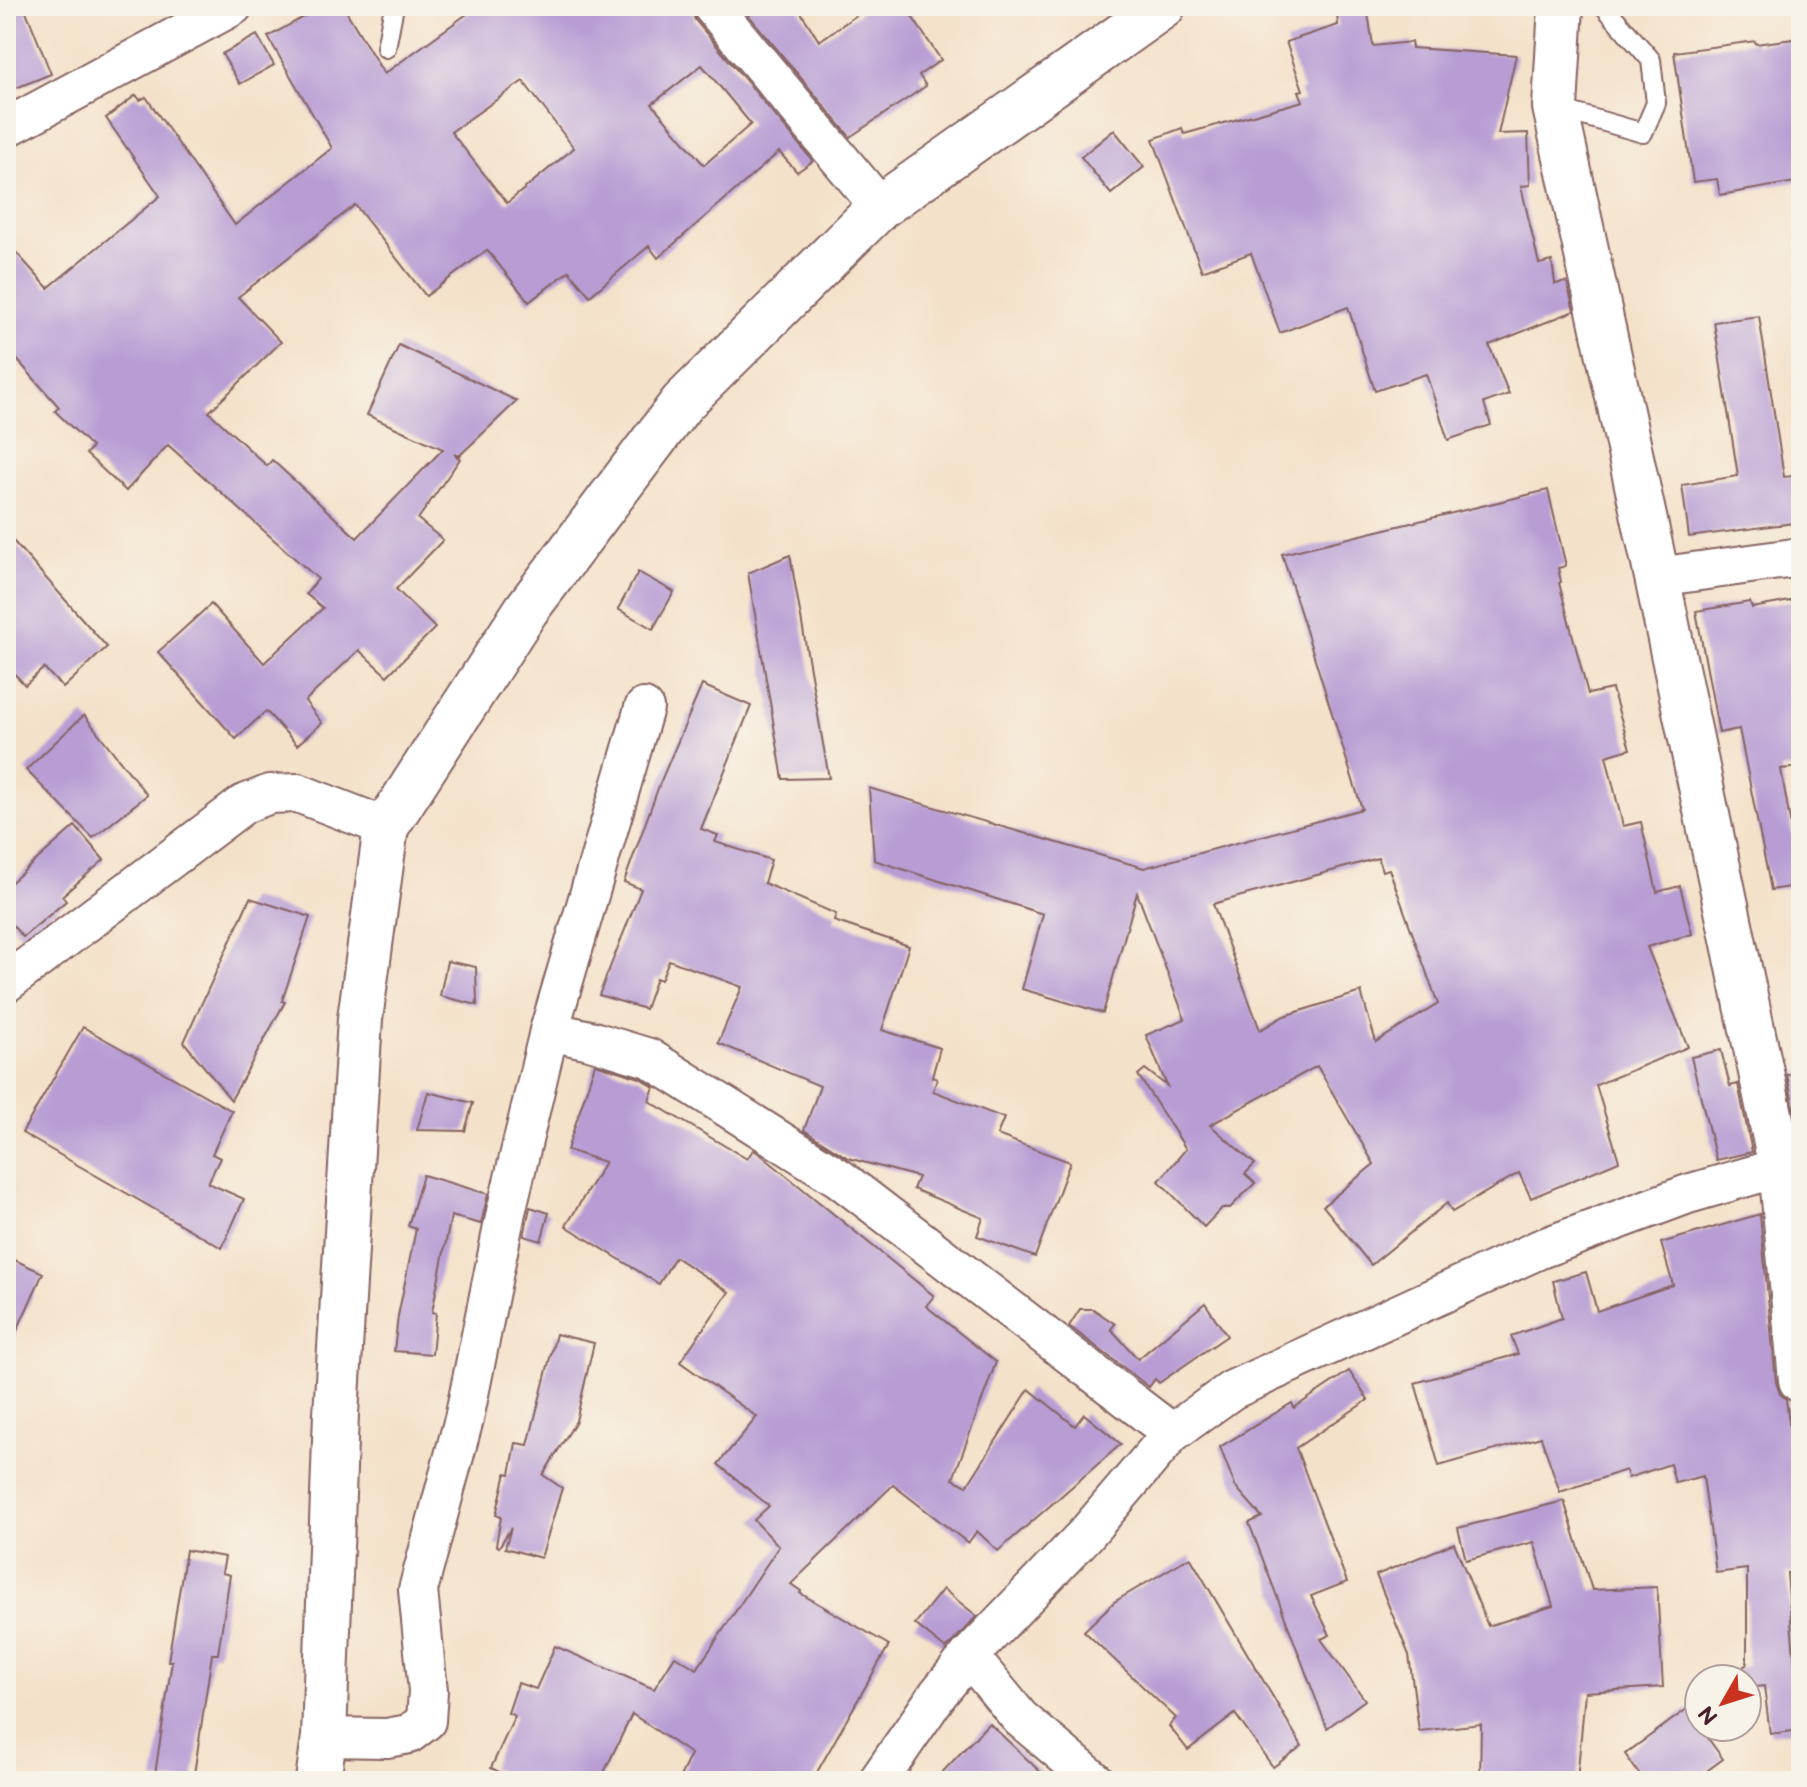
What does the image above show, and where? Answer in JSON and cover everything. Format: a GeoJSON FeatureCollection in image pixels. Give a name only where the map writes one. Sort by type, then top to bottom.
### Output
{"type":"FeatureCollection","features":[{"type":"Feature","properties":{"kind":"street"},"geometry":{"type":"LineString","coordinates":[[6,128],[233,6]]}},
{"type":"Feature","properties":{"kind":"street"},"geometry":{"type":"LineString","coordinates":[[712,6],[880,207]]}},
{"type":"Feature","properties":{"kind":"street"},"geometry":{"type":"LineString","coordinates":[[318,1781],[324,1737],[336,1414],[360,1019],[386,827],[526,610],[682,403],[880,207],[1163,6]]}},
{"type":"Feature","properties":{"kind":"street"},"geometry":{"type":"LineString","coordinates":[[1561,6],[1555,107],[1781,1167],[1801,1380]]}},
{"type":"Feature","properties":{"kind":"street"},"geometry":{"type":"LineString","coordinates":[[1657,577],[1801,557]]}},
{"type":"Feature","properties":{"kind":"street"},"geometry":{"type":"LineString","coordinates":[[324,1737],[387,1738],[409,1734],[426,1721],[428,1691],[418,1590],[464,1419],[506,1212],[549,1031],[644,708]]}},
{"type":"Feature","properties":{"kind":"street"},"geometry":{"type":"LineString","coordinates":[[15,967],[244,804],[270,794],[298,793],[386,827]]}},
{"type":"Feature","properties":{"kind":"street"},"geometry":{"type":"LineString","coordinates":[[549,1031],[649,1058],[839,1178],[1172,1433]]}},
{"type":"Feature","properties":{"kind":"street"},"geometry":{"type":"LineString","coordinates":[[878,1781],[938,1694],[969,1656],[1086,1534],[1172,1433],[1232,1390],[1540,1249],[1688,1194],[1781,1167]]}},
{"type":"Feature","properties":{"kind":"street"},"geometry":{"type":"LineString","coordinates":[[969,1656],[1020,1718],[1095,1781]]}},
{"type":"Feature","properties":{"kind":"lane"},"geometry":{"type":"LineString","coordinates":[[386,48],[394,6]]}},
{"type":"Feature","properties":{"kind":"lane"},"geometry":{"type":"LineString","coordinates":[[1555,107],[1643,133],[1656,103],[1651,60],[1604,6]]}},
{"type":"Feature","properties":{"kind":"building"},"geometry":{"type":"Polygon","coordinates":[[[6,6],[24,6],[51,74],[6,92],[6,6]]]}},
{"type":"Feature","properties":{"kind":"building"},"geometry":{"type":"Polygon","coordinates":[[[323,6],[343,6],[384,74],[478,6],[691,6],[695,20],[813,161],[797,172],[779,152],[658,258],[649,246],[590,296],[569,271],[529,302],[487,250],[426,296],[355,205],[238,297],[281,342],[209,412],[267,466],[272,460],[357,538],[443,449],[367,415],[399,345],[517,401],[459,456],[454,454],[460,459],[418,519],[443,540],[396,589],[435,628],[387,676],[359,650],[305,701],[322,723],[297,745],[266,711],[236,739],[158,652],[211,604],[264,663],[323,608],[306,594],[318,579],[168,445],[126,491],[86,454],[92,447],[55,411],[59,407],[6,347],[6,241],[48,288],[160,196],[106,118],[136,95],[140,100],[146,97],[235,225],[332,148],[268,37],[323,6]],[[702,65],[652,104],[704,165],[751,124],[702,65]],[[523,81],[451,132],[507,203],[574,148],[523,81]]]}},
{"type":"Feature","properties":{"kind":"building"},"geometry":{"type":"Polygon","coordinates":[[[741,6],[797,6],[819,41],[870,6],[905,6],[941,60],[919,75],[926,86],[850,137],[741,6]]]}},
{"type":"Feature","properties":{"kind":"building"},"geometry":{"type":"Polygon","coordinates":[[[1336,6],[1367,6],[1373,46],[1411,42],[1412,48],[1516,55],[1498,134],[1528,133],[1530,185],[1521,186],[1539,264],[1552,261],[1555,284],[1567,282],[1574,311],[1489,345],[1509,394],[1484,403],[1491,425],[1448,440],[1426,374],[1375,391],[1348,307],[1280,333],[1251,253],[1202,271],[1153,139],[1182,128],[1184,134],[1303,101],[1299,91],[1303,90],[1286,42],[1338,25],[1336,6]]]}},
{"type":"Feature","properties":{"kind":"building"},"geometry":{"type":"Polygon","coordinates":[[[257,35],[274,65],[240,84],[222,54],[257,35]]]}},
{"type":"Feature","properties":{"kind":"building"},"geometry":{"type":"Polygon","coordinates":[[[1801,38],[1801,181],[1720,195],[1717,179],[1693,182],[1674,52],[1801,38]]]}},
{"type":"Feature","properties":{"kind":"building"},"geometry":{"type":"Polygon","coordinates":[[[1114,130],[1144,167],[1111,194],[1081,157],[1114,130]]]}},
{"type":"Feature","properties":{"kind":"building"},"geometry":{"type":"Polygon","coordinates":[[[1759,316],[1784,477],[1801,475],[1801,522],[1689,537],[1682,485],[1738,476],[1714,322],[1759,316]]]}},
{"type":"Feature","properties":{"kind":"building"},"geometry":{"type":"Polygon","coordinates":[[[1548,490],[1566,566],[1558,568],[1559,583],[1588,694],[1612,689],[1630,749],[1606,756],[1623,826],[1641,822],[1657,892],[1680,886],[1692,934],[1647,947],[1688,1047],[1596,1085],[1619,1161],[1531,1198],[1519,1173],[1452,1212],[1447,1203],[1371,1265],[1323,1206],[1374,1164],[1317,1066],[1210,1125],[1255,1164],[1245,1174],[1255,1183],[1230,1208],[1222,1208],[1204,1227],[1159,1181],[1186,1149],[1138,1075],[1145,1069],[1167,1086],[1146,1035],[1185,1019],[1137,893],[1103,1013],[1022,989],[1043,914],[874,860],[869,788],[1144,868],[1362,809],[1282,554],[1548,490]],[[1378,858],[1213,904],[1260,1030],[1284,1016],[1361,992],[1376,1042],[1438,1004],[1389,869],[1382,871],[1378,858]]]}},
{"type":"Feature","properties":{"kind":"building"},"geometry":{"type":"Polygon","coordinates":[[[6,533],[107,647],[63,688],[44,668],[25,685],[6,665],[6,533]]]}},
{"type":"Feature","properties":{"kind":"building"},"geometry":{"type":"Polygon","coordinates":[[[790,555],[829,778],[783,779],[748,573],[790,555]]]}},
{"type":"Feature","properties":{"kind":"building"},"geometry":{"type":"Polygon","coordinates":[[[638,572],[674,592],[653,629],[618,609],[638,572]]]}},
{"type":"Feature","properties":{"kind":"building"},"geometry":{"type":"Polygon","coordinates":[[[1801,599],[1801,767],[1781,769],[1801,885],[1771,890],[1739,729],[1719,733],[1696,611],[1750,602],[1752,608],[1801,599]]]}},
{"type":"Feature","properties":{"kind":"building"},"geometry":{"type":"Polygon","coordinates":[[[702,685],[751,706],[701,829],[718,835],[715,842],[771,860],[764,883],[836,914],[834,921],[909,946],[882,1030],[940,1048],[932,1077],[937,1079],[933,1091],[1004,1118],[997,1135],[1070,1162],[1035,1257],[977,1236],[983,1218],[913,1189],[918,1177],[848,1158],[804,1130],[820,1086],[718,1043],[742,987],[669,960],[661,980],[656,978],[645,1009],[599,995],[641,889],[624,882],[660,783],[702,685]]]}},
{"type":"Feature","properties":{"kind":"building"},"geometry":{"type":"Polygon","coordinates":[[[84,715],[147,795],[93,838],[26,770],[84,715]]]}},
{"type":"Feature","properties":{"kind":"building"},"geometry":{"type":"Polygon","coordinates":[[[75,826],[104,860],[62,896],[66,901],[23,937],[6,918],[6,887],[75,826]]]}},
{"type":"Feature","properties":{"kind":"building"},"geometry":{"type":"Polygon","coordinates":[[[250,898],[310,917],[282,1001],[285,1002],[231,1100],[184,1042],[250,898]]]}},
{"type":"Feature","properties":{"kind":"building"},"geometry":{"type":"Polygon","coordinates":[[[447,961],[476,967],[477,1005],[440,996],[447,961]]]}},
{"type":"Feature","properties":{"kind":"building"},"geometry":{"type":"Polygon","coordinates":[[[83,1027],[232,1111],[212,1154],[220,1158],[208,1183],[244,1199],[222,1248],[22,1133],[83,1027]]]}},
{"type":"Feature","properties":{"kind":"building"},"geometry":{"type":"Polygon","coordinates":[[[1721,1050],[1730,1086],[1738,1084],[1752,1152],[1716,1160],[1691,1057],[1721,1050]]]}},
{"type":"Feature","properties":{"kind":"building"},"geometry":{"type":"Polygon","coordinates":[[[595,1064],[640,1078],[654,1087],[649,1101],[747,1159],[753,1150],[760,1154],[934,1296],[926,1306],[996,1362],[953,1479],[967,1486],[1029,1389],[1075,1426],[1084,1414],[1121,1444],[998,1551],[977,1531],[968,1543],[893,1485],[791,1584],[800,1593],[889,1645],[812,1781],[678,1781],[691,1754],[632,1714],[600,1781],[518,1781],[491,1768],[515,1716],[508,1713],[518,1683],[536,1689],[555,1646],[654,1689],[675,1656],[697,1669],[779,1546],[754,1520],[769,1506],[718,1464],[757,1417],[680,1362],[729,1292],[675,1257],[659,1284],[566,1226],[605,1162],[567,1150],[595,1064]]]}},
{"type":"Feature","properties":{"kind":"building"},"geometry":{"type":"Polygon","coordinates":[[[1801,1072],[1801,1141],[1787,1075],[1801,1072]]]}},
{"type":"Feature","properties":{"kind":"building"},"geometry":{"type":"Polygon","coordinates":[[[428,1092],[473,1103],[465,1131],[417,1130],[428,1092]]]}},
{"type":"Feature","properties":{"kind":"building"},"geometry":{"type":"Polygon","coordinates":[[[423,1175],[488,1194],[481,1224],[451,1216],[432,1312],[436,1313],[432,1354],[394,1351],[416,1229],[408,1226],[423,1175]]]}},
{"type":"Feature","properties":{"kind":"building"},"geometry":{"type":"Polygon","coordinates":[[[530,1207],[549,1213],[541,1241],[524,1236],[530,1207]]]}},
{"type":"Feature","properties":{"kind":"building"},"geometry":{"type":"Polygon","coordinates":[[[1760,1214],[1776,1382],[1780,1394],[1786,1399],[1801,1514],[1801,1572],[1787,1573],[1797,1692],[1801,1691],[1801,1730],[1770,1734],[1763,1663],[1747,1663],[1747,1569],[1716,1573],[1703,1476],[1675,1483],[1670,1464],[1628,1478],[1626,1470],[1560,1492],[1541,1437],[1439,1466],[1415,1383],[1518,1354],[1511,1336],[1562,1318],[1553,1281],[1586,1272],[1597,1311],[1673,1285],[1661,1243],[1760,1214]]]}},
{"type":"Feature","properties":{"kind":"building"},"geometry":{"type":"Polygon","coordinates":[[[6,1256],[43,1273],[6,1355],[6,1256]]]}},
{"type":"Feature","properties":{"kind":"building"},"geometry":{"type":"Polygon","coordinates":[[[1205,1303],[1227,1336],[1159,1383],[1155,1379],[1149,1387],[1069,1326],[1080,1309],[1093,1309],[1115,1324],[1111,1329],[1138,1359],[1205,1303]]]}},
{"type":"Feature","properties":{"kind":"building"},"geometry":{"type":"Polygon","coordinates":[[[556,1334],[594,1343],[576,1421],[543,1475],[562,1488],[541,1558],[505,1548],[511,1528],[499,1547],[496,1545],[501,1517],[496,1515],[506,1473],[510,1474],[516,1443],[528,1445],[556,1334]]]}},
{"type":"Feature","properties":{"kind":"building"},"geometry":{"type":"Polygon","coordinates":[[[1349,1371],[1368,1400],[1296,1448],[1347,1582],[1311,1596],[1330,1635],[1321,1639],[1365,1700],[1327,1728],[1249,1523],[1262,1517],[1235,1486],[1220,1447],[1292,1403],[1294,1408],[1349,1371]]]}},
{"type":"Feature","properties":{"kind":"building"},"geometry":{"type":"Polygon","coordinates":[[[1564,1501],[1592,1590],[1657,1587],[1663,1687],[1585,1692],[1577,1781],[1480,1781],[1481,1724],[1419,1731],[1409,1655],[1376,1575],[1454,1543],[1488,1626],[1553,1606],[1534,1542],[1466,1560],[1458,1528],[1564,1501]]]}},
{"type":"Feature","properties":{"kind":"building"},"geometry":{"type":"Polygon","coordinates":[[[186,1550],[225,1557],[222,1573],[230,1575],[218,1654],[212,1654],[193,1781],[154,1781],[172,1661],[168,1661],[186,1550]]]}},
{"type":"Feature","properties":{"kind":"building"},"geometry":{"type":"Polygon","coordinates":[[[1190,1557],[1302,1746],[1273,1767],[1235,1714],[1188,1750],[1169,1726],[1176,1718],[1084,1631],[1114,1602],[1190,1557]]]}},
{"type":"Feature","properties":{"kind":"building"},"geometry":{"type":"Polygon","coordinates":[[[943,1589],[977,1616],[946,1649],[915,1624],[943,1589]]]}},
{"type":"Feature","properties":{"kind":"building"},"geometry":{"type":"Polygon","coordinates":[[[1683,1712],[1683,1743],[1711,1743],[1723,1759],[1693,1781],[1644,1781],[1625,1754],[1683,1712]]]}},
{"type":"Feature","properties":{"kind":"building"},"geometry":{"type":"Polygon","coordinates":[[[989,1723],[1050,1781],[934,1781],[989,1723]]]}}]}
